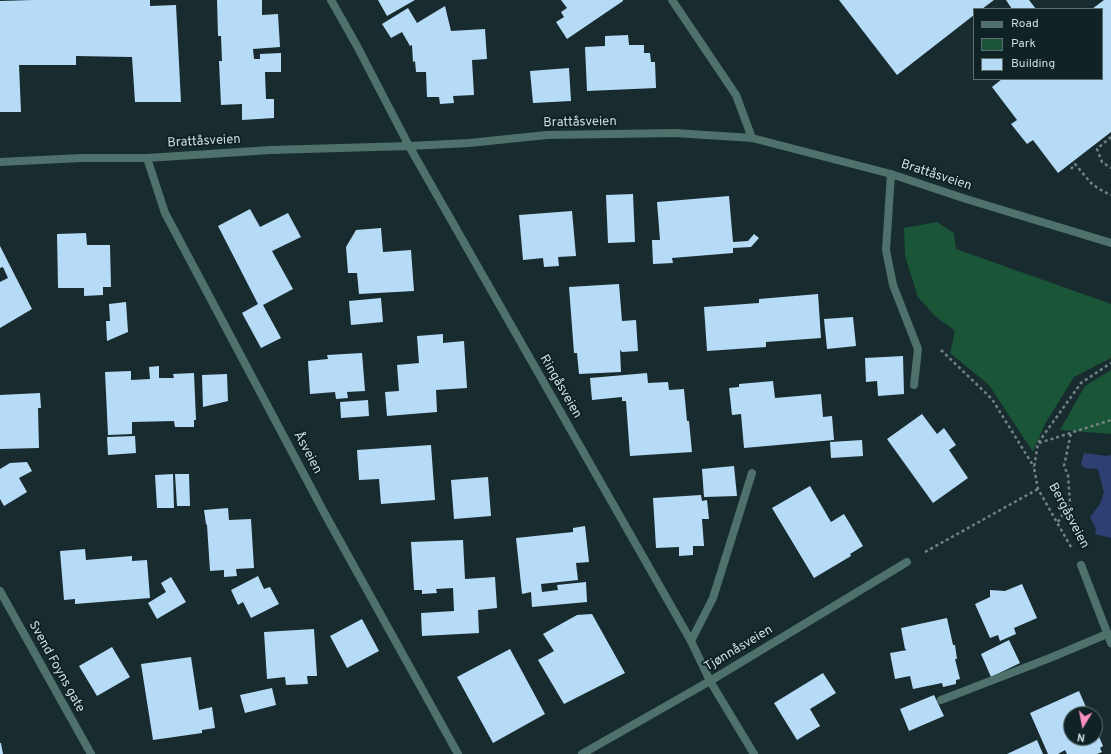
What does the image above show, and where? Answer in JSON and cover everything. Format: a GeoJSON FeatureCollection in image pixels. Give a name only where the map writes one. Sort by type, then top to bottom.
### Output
{"type":"FeatureCollection","features":[{"type":"Feature","properties":{"kind":"street"},"geometry":{"type":"LineString","coordinates":[[331,0],[357,46],[409,146]]}},
{"type":"Feature","properties":{"kind":"street"},"geometry":{"type":"LineString","coordinates":[[672,0],[736,95],[752,138]]}},
{"type":"Feature","properties":{"kind":"street","name":"Brattåsveien"},"geometry":{"type":"LineString","coordinates":[[0,162],[81,158],[147,158],[271,150],[409,146],[469,143],[555,135],[675,133],[752,138],[891,174],[966,199],[1111,243]]}},
{"type":"Feature","properties":{"kind":"street","name":"Ringåsveien"},"geometry":{"type":"LineString","coordinates":[[409,146],[691,641],[710,681],[754,754]]}},
{"type":"Feature","properties":{"kind":"street","name":"Åsveien"},"geometry":{"type":"LineString","coordinates":[[147,158],[165,213],[326,516],[458,754]]}},
{"type":"Feature","properties":{"kind":"street"},"geometry":{"type":"LineString","coordinates":[[891,174],[886,250],[893,285],[918,349],[914,385]]}},
{"type":"Feature","properties":{"kind":"street"},"geometry":{"type":"LineString","coordinates":[[691,641],[713,598],[752,473]]}},
{"type":"Feature","properties":{"kind":"street","name":"Tjønnåsveien"},"geometry":{"type":"LineString","coordinates":[[582,754],[710,681],[907,562]]}},
{"type":"Feature","properties":{"kind":"street","name":"Bergåsveien"},"geometry":{"type":"LineString","coordinates":[[1081,564],[1111,643]]}},
{"type":"Feature","properties":{"kind":"street","name":"Svend Foyns gate"},"geometry":{"type":"LineString","coordinates":[[0,591],[92,754]]}},
{"type":"Feature","properties":{"kind":"street"},"geometry":{"type":"LineString","coordinates":[[941,700],[1050,658],[1107,634]]}},
{"type":"Feature","properties":{"kind":"path"},"geometry":{"type":"LineString","coordinates":[[1111,137],[1097,149],[1102,162],[1111,168]]}},
{"type":"Feature","properties":{"kind":"path"},"geometry":{"type":"LineString","coordinates":[[1071,168],[1075,164],[1091,183],[1111,195]]}},
{"type":"Feature","properties":{"kind":"path"},"geometry":{"type":"LineString","coordinates":[[936,346],[992,399],[1034,468]]}},
{"type":"Feature","properties":{"kind":"path","name":"Bergåsveien"},"geometry":{"type":"LineString","coordinates":[[1081,564],[1038,489],[1034,468],[1038,444],[1081,383],[1111,363]]}},
{"type":"Feature","properties":{"kind":"path"},"geometry":{"type":"LineString","coordinates":[[1038,444],[1111,420]]}},
{"type":"Feature","properties":{"kind":"path"},"geometry":{"type":"LineString","coordinates":[[1058,522],[1070,503],[1068,475],[1064,466],[1071,433]]}},
{"type":"Feature","properties":{"kind":"path"},"geometry":{"type":"LineString","coordinates":[[907,562],[1038,489]]}},
{"type":"Feature","properties":{"kind":"green space"},"geometry":{"type":"Polygon","coordinates":[[[937,222],[954,233],[956,249],[1111,304],[1111,358],[1074,377],[1045,424],[1033,452],[989,385],[950,353],[955,331],[935,316],[918,297],[905,256],[904,228],[937,222]]]}},
{"type":"Feature","properties":{"kind":"green space"},"geometry":{"type":"Polygon","coordinates":[[[1111,370],[1111,434],[1060,430],[1085,386],[1111,370]]]}},
{"type":"Feature","properties":{"kind":"water"},"geometry":{"type":"Polygon","coordinates":[[[1084,453],[1107,456],[1111,455],[1111,538],[1095,534],[1096,529],[1090,517],[1100,504],[1104,493],[1098,469],[1085,468],[1081,464],[1084,453]]]}},
{"type":"Feature","properties":{"kind":"building"},"geometry":{"type":"Polygon","coordinates":[[[150,0],[150,6],[176,5],[181,102],[135,102],[132,57],[76,56],[76,65],[19,65],[21,112],[0,112],[0,1],[150,0]]]}},
{"type":"Feature","properties":{"kind":"building"},"geometry":{"type":"Polygon","coordinates":[[[217,0],[262,0],[262,15],[278,14],[280,47],[253,49],[254,59],[260,59],[260,54],[281,53],[281,72],[265,72],[266,99],[274,99],[274,118],[242,120],[242,104],[221,105],[219,61],[222,61],[221,36],[218,36],[217,0]]]}},
{"type":"Feature","properties":{"kind":"building"},"geometry":{"type":"Polygon","coordinates":[[[378,0],[415,0],[387,16],[378,0]]]}},
{"type":"Feature","properties":{"kind":"building"},"geometry":{"type":"Polygon","coordinates":[[[561,0],[623,1],[567,39],[556,22],[564,17],[561,12],[567,8],[561,0]]]}},
{"type":"Feature","properties":{"kind":"building"},"geometry":{"type":"Polygon","coordinates":[[[839,0],[994,0],[983,8],[973,8],[973,16],[897,75],[839,0]]]}},
{"type":"Feature","properties":{"kind":"building"},"geometry":{"type":"Polygon","coordinates":[[[1006,0],[1029,0],[1035,8],[1011,8],[1006,0]]]}},
{"type":"Feature","properties":{"kind":"building"},"geometry":{"type":"Polygon","coordinates":[[[1104,0],[1111,0],[1111,132],[1058,173],[1033,140],[1027,144],[1011,124],[1017,120],[992,87],[1001,80],[1103,80],[1103,8],[1093,8],[1104,0]]]}},
{"type":"Feature","properties":{"kind":"building"},"geometry":{"type":"Polygon","coordinates":[[[445,6],[451,31],[485,29],[487,59],[472,60],[474,95],[453,96],[454,103],[440,104],[439,97],[427,97],[426,72],[416,72],[415,61],[413,62],[412,45],[410,46],[402,32],[391,38],[382,24],[408,8],[417,23],[445,6]]]}},
{"type":"Feature","properties":{"kind":"building"},"geometry":{"type":"Polygon","coordinates":[[[628,35],[629,45],[644,45],[644,53],[650,53],[651,62],[655,62],[656,88],[587,91],[585,47],[605,46],[605,36],[628,35]]]}},
{"type":"Feature","properties":{"kind":"building"},"geometry":{"type":"Polygon","coordinates":[[[569,68],[571,101],[533,103],[530,71],[569,68]]]}},
{"type":"Feature","properties":{"kind":"building"},"geometry":{"type":"Polygon","coordinates":[[[633,194],[635,242],[608,243],[606,195],[633,194]]]}},
{"type":"Feature","properties":{"kind":"building"},"geometry":{"type":"Polygon","coordinates":[[[729,196],[733,242],[748,241],[754,234],[759,238],[751,247],[733,248],[733,253],[672,258],[673,263],[653,264],[652,240],[660,240],[657,202],[729,196]]]}},
{"type":"Feature","properties":{"kind":"building"},"geometry":{"type":"Polygon","coordinates":[[[250,209],[260,227],[288,213],[301,237],[272,251],[293,289],[263,305],[281,338],[261,348],[242,313],[258,304],[218,226],[250,209]]]}},
{"type":"Feature","properties":{"kind":"building"},"geometry":{"type":"Polygon","coordinates":[[[572,211],[576,256],[558,257],[559,266],[544,267],[543,258],[523,260],[519,215],[572,211]]]}},
{"type":"Feature","properties":{"kind":"building"},"geometry":{"type":"Polygon","coordinates":[[[381,228],[383,252],[411,250],[414,291],[359,294],[357,273],[348,273],[346,247],[356,230],[381,228]]]}},
{"type":"Feature","properties":{"kind":"building"},"geometry":{"type":"Polygon","coordinates":[[[86,233],[87,245],[110,245],[111,287],[103,287],[103,295],[84,296],[84,288],[58,288],[57,234],[86,233]]]}},
{"type":"Feature","properties":{"kind":"building"},"geometry":{"type":"Polygon","coordinates":[[[0,246],[32,309],[0,328],[0,282],[8,278],[3,267],[0,268],[0,246]]]}},
{"type":"Feature","properties":{"kind":"building"},"geometry":{"type":"Polygon","coordinates":[[[619,284],[622,321],[636,320],[638,351],[622,352],[620,350],[621,372],[579,374],[577,353],[574,353],[569,287],[619,284]]]}},
{"type":"Feature","properties":{"kind":"building"},"geometry":{"type":"Polygon","coordinates":[[[818,294],[821,338],[766,342],[766,347],[707,351],[704,307],[759,303],[759,299],[818,294]]]}},
{"type":"Feature","properties":{"kind":"building"},"geometry":{"type":"Polygon","coordinates":[[[381,298],[383,322],[351,325],[349,301],[381,298]]]}},
{"type":"Feature","properties":{"kind":"building"},"geometry":{"type":"Polygon","coordinates":[[[126,302],[128,332],[107,341],[106,321],[110,321],[109,304],[126,302]]]}},
{"type":"Feature","properties":{"kind":"building"},"geometry":{"type":"Polygon","coordinates":[[[853,317],[856,346],[827,349],[824,319],[853,317]]]}},
{"type":"Feature","properties":{"kind":"building"},"geometry":{"type":"Polygon","coordinates":[[[443,334],[443,343],[464,341],[467,388],[436,390],[437,412],[387,416],[385,392],[399,391],[397,365],[419,363],[417,336],[443,334]]]}},
{"type":"Feature","properties":{"kind":"building"},"geometry":{"type":"Polygon","coordinates":[[[362,353],[365,391],[347,392],[348,398],[336,399],[335,392],[310,394],[308,361],[328,359],[327,355],[362,353]]]}},
{"type":"Feature","properties":{"kind":"building"},"geometry":{"type":"Polygon","coordinates":[[[903,356],[904,394],[878,396],[877,381],[866,382],[865,358],[903,356]]]}},
{"type":"Feature","properties":{"kind":"building"},"geometry":{"type":"Polygon","coordinates":[[[159,366],[159,378],[174,378],[173,374],[194,373],[196,420],[194,420],[194,427],[175,427],[174,421],[132,422],[132,434],[108,435],[105,372],[131,371],[131,380],[150,379],[149,367],[159,366]]]}},
{"type":"Feature","properties":{"kind":"building"},"geometry":{"type":"Polygon","coordinates":[[[647,373],[648,383],[668,382],[669,390],[684,389],[692,452],[630,456],[626,401],[622,401],[622,397],[592,400],[590,378],[647,373]]]}},
{"type":"Feature","properties":{"kind":"building"},"geometry":{"type":"Polygon","coordinates":[[[227,374],[228,401],[203,407],[202,375],[227,374]]]}},
{"type":"Feature","properties":{"kind":"building"},"geometry":{"type":"Polygon","coordinates":[[[773,381],[775,398],[821,394],[823,417],[832,416],[834,440],[744,448],[741,414],[732,415],[729,388],[739,387],[739,384],[773,381]]]}},
{"type":"Feature","properties":{"kind":"building"},"geometry":{"type":"Polygon","coordinates":[[[40,393],[41,408],[38,408],[39,448],[0,449],[0,395],[40,393]]]}},
{"type":"Feature","properties":{"kind":"building"},"geometry":{"type":"Polygon","coordinates":[[[368,400],[369,416],[341,418],[340,402],[368,400]]]}},
{"type":"Feature","properties":{"kind":"building"},"geometry":{"type":"Polygon","coordinates":[[[922,414],[937,434],[944,428],[956,445],[949,450],[968,478],[933,503],[887,439],[922,414]]]}},
{"type":"Feature","properties":{"kind":"building"},"geometry":{"type":"Polygon","coordinates":[[[135,436],[136,453],[108,455],[107,437],[135,436]]]}},
{"type":"Feature","properties":{"kind":"building"},"geometry":{"type":"Polygon","coordinates":[[[862,440],[863,456],[831,458],[830,442],[862,440]]]}},
{"type":"Feature","properties":{"kind":"building"},"geometry":{"type":"Polygon","coordinates":[[[431,445],[435,500],[381,504],[379,479],[359,480],[357,450],[431,445]]]}},
{"type":"Feature","properties":{"kind":"building"},"geometry":{"type":"Polygon","coordinates":[[[27,462],[32,471],[19,478],[27,492],[4,506],[0,499],[0,469],[10,463],[27,462]]]}},
{"type":"Feature","properties":{"kind":"building"},"geometry":{"type":"Polygon","coordinates":[[[734,466],[737,496],[704,497],[702,469],[734,466]]]}},
{"type":"Feature","properties":{"kind":"building"},"geometry":{"type":"Polygon","coordinates":[[[173,474],[174,508],[157,508],[155,475],[173,474]]]}},
{"type":"Feature","properties":{"kind":"building"},"geometry":{"type":"Polygon","coordinates":[[[175,474],[189,474],[190,506],[177,506],[175,474]]]}},
{"type":"Feature","properties":{"kind":"building"},"geometry":{"type":"Polygon","coordinates":[[[488,477],[491,516],[454,519],[451,480],[488,477]]]}},
{"type":"Feature","properties":{"kind":"building"},"geometry":{"type":"Polygon","coordinates":[[[810,486],[831,522],[844,514],[863,546],[850,554],[851,556],[814,578],[772,508],[810,486]]]}},
{"type":"Feature","properties":{"kind":"building"},"geometry":{"type":"Polygon","coordinates":[[[701,495],[702,501],[707,500],[709,519],[702,519],[704,546],[693,546],[693,555],[679,556],[679,547],[656,548],[653,498],[701,495]]]}},
{"type":"Feature","properties":{"kind":"building"},"geometry":{"type":"Polygon","coordinates":[[[228,508],[229,520],[251,519],[254,568],[236,569],[237,576],[224,577],[224,570],[210,571],[207,525],[204,510],[228,508]]]}},
{"type":"Feature","properties":{"kind":"building"},"geometry":{"type":"Polygon","coordinates":[[[585,526],[589,562],[576,563],[578,580],[541,584],[542,592],[558,590],[557,585],[586,582],[587,602],[532,607],[531,592],[522,594],[516,538],[573,532],[573,528],[585,526]]]}},
{"type":"Feature","properties":{"kind":"building"},"geometry":{"type":"Polygon","coordinates":[[[463,540],[465,579],[495,577],[497,608],[478,610],[479,633],[422,636],[421,613],[454,611],[453,588],[436,589],[437,593],[422,594],[422,590],[414,590],[411,542],[463,540]]]}},
{"type":"Feature","properties":{"kind":"building"},"geometry":{"type":"Polygon","coordinates":[[[85,549],[86,560],[132,556],[132,561],[147,560],[150,598],[75,604],[75,599],[64,600],[60,551],[85,549]]]}},
{"type":"Feature","properties":{"kind":"building"},"geometry":{"type":"Polygon","coordinates":[[[258,576],[264,589],[270,587],[279,604],[251,618],[243,602],[238,605],[231,590],[258,576]]]}},
{"type":"Feature","properties":{"kind":"building"},"geometry":{"type":"Polygon","coordinates":[[[171,577],[186,602],[157,619],[148,603],[166,592],[161,583],[171,577]]]}},
{"type":"Feature","properties":{"kind":"building"},"geometry":{"type":"Polygon","coordinates":[[[1022,584],[1037,618],[1014,628],[1016,634],[1000,641],[998,635],[990,638],[975,604],[990,597],[990,590],[1005,591],[1022,584]]]}},
{"type":"Feature","properties":{"kind":"building"},"geometry":{"type":"Polygon","coordinates":[[[592,614],[625,673],[564,704],[538,660],[554,651],[543,634],[577,615],[592,614]]]}},
{"type":"Feature","properties":{"kind":"building"},"geometry":{"type":"Polygon","coordinates":[[[947,618],[953,645],[955,645],[957,659],[955,659],[960,679],[956,680],[956,684],[943,687],[942,683],[913,689],[910,676],[895,679],[890,653],[907,650],[905,649],[901,628],[947,618]]]}},
{"type":"Feature","properties":{"kind":"building"},"geometry":{"type":"Polygon","coordinates":[[[362,619],[379,651],[347,668],[330,636],[362,619]]]}},
{"type":"Feature","properties":{"kind":"building"},"geometry":{"type":"Polygon","coordinates":[[[314,629],[317,676],[307,676],[308,684],[286,685],[285,677],[267,679],[264,632],[314,629]]]}},
{"type":"Feature","properties":{"kind":"building"},"geometry":{"type":"Polygon","coordinates":[[[1009,640],[1020,663],[991,677],[981,654],[1009,640]]]}},
{"type":"Feature","properties":{"kind":"building"},"geometry":{"type":"Polygon","coordinates":[[[112,647],[130,677],[97,696],[79,666],[112,647]]]}},
{"type":"Feature","properties":{"kind":"building"},"geometry":{"type":"Polygon","coordinates":[[[510,649],[545,714],[493,743],[457,677],[510,649]]]}},
{"type":"Feature","properties":{"kind":"building"},"geometry":{"type":"Polygon","coordinates":[[[191,657],[199,710],[212,707],[215,728],[202,730],[202,733],[153,740],[141,664],[191,657]]]}},
{"type":"Feature","properties":{"kind":"building"},"geometry":{"type":"Polygon","coordinates":[[[823,673],[836,693],[810,709],[820,726],[797,740],[774,703],[823,673]]]}},
{"type":"Feature","properties":{"kind":"building"},"geometry":{"type":"Polygon","coordinates":[[[272,688],[276,705],[245,713],[240,695],[272,688]]]}},
{"type":"Feature","properties":{"kind":"building"},"geometry":{"type":"Polygon","coordinates":[[[1079,691],[1086,706],[1063,706],[1063,746],[1103,746],[1100,748],[1102,752],[1097,754],[1067,754],[1065,750],[1058,754],[1048,754],[1030,713],[1079,691]]]}},
{"type":"Feature","properties":{"kind":"building"},"geometry":{"type":"Polygon","coordinates":[[[934,695],[944,716],[909,731],[900,709],[934,695]]]}},
{"type":"Feature","properties":{"kind":"building"},"geometry":{"type":"Polygon","coordinates":[[[1037,740],[1043,754],[1007,754],[1037,740]]]}},
{"type":"Feature","properties":{"kind":"building"},"geometry":{"type":"Polygon","coordinates":[[[1,743],[3,754],[0,754],[1,743]]]}}]}
